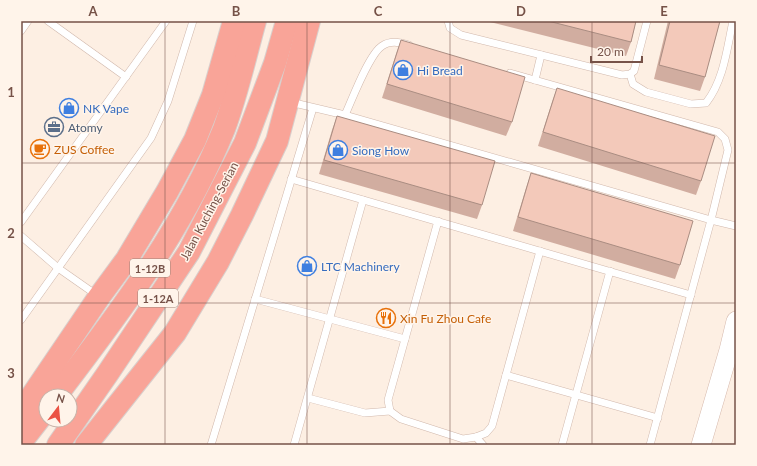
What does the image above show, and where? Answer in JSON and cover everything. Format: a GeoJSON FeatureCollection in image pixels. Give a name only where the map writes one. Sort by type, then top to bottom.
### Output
{"type":"FeatureCollection","features":[{"type":"Feature","properties":{"kind":"highway"},"geometry":{"type":"LineString","coordinates":[[21,412],[99,296],[127,259],[167,192],[195,140],[213,95],[234,21]]}},
{"type":"Feature","properties":{"kind":"highway","name":"Jalan Kuching-Serian"},"geometry":{"type":"LineString","coordinates":[[62,388],[149,270],[200,180],[224,128],[255,21]]}},
{"type":"Feature","properties":{"kind":"highway","name":"Jalan Kuching-Serian"},"geometry":{"type":"LineString","coordinates":[[58,445],[189,252],[245,143],[275,63],[287,21]]}},
{"type":"Feature","properties":{"kind":"highway"},"geometry":{"type":"LineString","coordinates":[[86,445],[175,333],[218,262],[277,141],[309,21]]}},
{"type":"Feature","properties":{"kind":"highway"},"geometry":{"type":"LineString","coordinates":[[21,442],[38,420]]}},
{"type":"Feature","properties":{"kind":"main road"},"geometry":{"type":"LineString","coordinates":[[701,445],[736,321]]}},
{"type":"Feature","properties":{"kind":"lane"},"geometry":{"type":"LineString","coordinates":[[21,31],[28,21]]}},
{"type":"Feature","properties":{"kind":"lane"},"geometry":{"type":"LineString","coordinates":[[48,21],[126,77]]}},
{"type":"Feature","properties":{"kind":"lane"},"geometry":{"type":"LineString","coordinates":[[21,222],[166,21]]}},
{"type":"Feature","properties":{"kind":"lane"},"geometry":{"type":"LineString","coordinates":[[21,320],[151,138],[168,101],[194,21]]}},
{"type":"Feature","properties":{"kind":"lane"},"geometry":{"type":"LineString","coordinates":[[448,21],[450,28],[461,35],[622,75],[630,74],[634,71],[647,21]]}},
{"type":"Feature","properties":{"kind":"lane"},"geometry":{"type":"LineString","coordinates":[[630,74],[633,84],[646,92],[691,104],[706,103],[713,93],[720,78],[733,21]]}},
{"type":"Feature","properties":{"kind":"lane"},"geometry":{"type":"LineString","coordinates":[[345,115],[373,54],[381,46],[390,42],[400,42],[414,46]]}},
{"type":"Feature","properties":{"kind":"lane"},"geometry":{"type":"LineString","coordinates":[[535,80],[541,55]]}},
{"type":"Feature","properties":{"kind":"lane"},"geometry":{"type":"LineString","coordinates":[[505,71],[718,132],[725,139],[728,150],[711,220],[650,445]]}},
{"type":"Feature","properties":{"kind":"lane"},"geometry":{"type":"LineString","coordinates":[[288,101],[345,115],[736,226]]}},
{"type":"Feature","properties":{"kind":"lane"},"geometry":{"type":"LineString","coordinates":[[211,445],[313,108]]}},
{"type":"Feature","properties":{"kind":"lane"},"geometry":{"type":"LineString","coordinates":[[291,179],[690,295]]}},
{"type":"Feature","properties":{"kind":"lane"},"geometry":{"type":"LineString","coordinates":[[294,445],[363,200]]}},
{"type":"Feature","properties":{"kind":"lane"},"geometry":{"type":"LineString","coordinates":[[390,411],[388,400],[438,222]]}},
{"type":"Feature","properties":{"kind":"lane"},"geometry":{"type":"LineString","coordinates":[[21,236],[58,268],[99,296]]}},
{"type":"Feature","properties":{"kind":"lane"},"geometry":{"type":"LineString","coordinates":[[308,398],[365,413],[390,411],[401,419],[463,439],[476,437],[486,433],[492,426],[540,251]]}},
{"type":"Feature","properties":{"kind":"lane"},"geometry":{"type":"LineString","coordinates":[[562,445],[610,271]]}},
{"type":"Feature","properties":{"kind":"lane"},"geometry":{"type":"LineString","coordinates":[[255,299],[405,339]]}},
{"type":"Feature","properties":{"kind":"lane"},"geometry":{"type":"LineString","coordinates":[[506,374],[658,418]]}},
{"type":"Feature","properties":{"kind":"lane"},"geometry":{"type":"LineString","coordinates":[[476,437],[483,445]]}},
{"type":"Feature","properties":{"kind":"building"},"geometry":{"type":"Polygon","coordinates":[[[548,21],[636,21],[631,42],[548,21]]]}},
{"type":"Feature","properties":{"kind":"building"},"geometry":{"type":"Polygon","coordinates":[[[670,21],[720,21],[705,77],[659,65],[670,21]]]}},
{"type":"Feature","properties":{"kind":"building"},"geometry":{"type":"Polygon","coordinates":[[[401,40],[525,77],[512,122],[387,84],[401,40]]]}},
{"type":"Feature","properties":{"kind":"building"},"geometry":{"type":"Polygon","coordinates":[[[557,88],[715,136],[701,181],[543,132],[557,88]]]}},
{"type":"Feature","properties":{"kind":"building"},"geometry":{"type":"Polygon","coordinates":[[[337,116],[495,161],[482,205],[324,160],[337,116]]]}},
{"type":"Feature","properties":{"kind":"building"},"geometry":{"type":"Polygon","coordinates":[[[531,173],[693,221],[680,265],[518,217],[531,173]]]}},
{"type":"Feature","properties":{"kind":"place","name":"Hi Bread"},"geometry":{"type":"Point","coordinates":[403,70]}},
{"type":"Feature","properties":{"kind":"place","name":"NK Vape"},"geometry":{"type":"Point","coordinates":[69,108]}},
{"type":"Feature","properties":{"kind":"place","name":"Atomy"},"geometry":{"type":"Point","coordinates":[54,127]}},
{"type":"Feature","properties":{"kind":"place","name":"ZUS Coffee"},"geometry":{"type":"Point","coordinates":[40,149]}},
{"type":"Feature","properties":{"kind":"place","name":"Siong How"},"geometry":{"type":"Point","coordinates":[338,150]}},
{"type":"Feature","properties":{"kind":"place","name":"LTC Machinery"},"geometry":{"type":"Point","coordinates":[307,266]}},
{"type":"Feature","properties":{"kind":"place","name":"Xin Fu Zhou Cafe"},"geometry":{"type":"Point","coordinates":[386,318]}}]}
